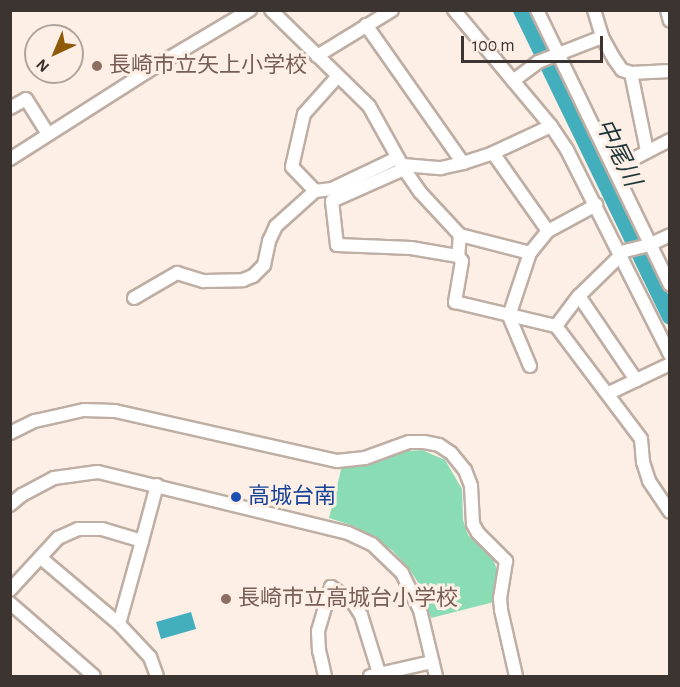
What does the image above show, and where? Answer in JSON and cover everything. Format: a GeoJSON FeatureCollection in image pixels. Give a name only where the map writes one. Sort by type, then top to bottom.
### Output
{"type":"FeatureCollection","features":[{"type":"Feature","properties":{"kind":"street"},"geometry":{"type":"LineString","coordinates":[[10,159],[250,10]]}},
{"type":"Feature","properties":{"kind":"street"},"geometry":{"type":"LineString","coordinates":[[271,10],[375,112],[401,164],[420,192],[460,235],[530,252]]}},
{"type":"Feature","properties":{"kind":"street"},"geometry":{"type":"LineString","coordinates":[[317,56],[392,10]]}},
{"type":"Feature","properties":{"kind":"street"},"geometry":{"type":"LineString","coordinates":[[454,10],[551,126],[578,167],[623,253],[669,355]]}},
{"type":"Feature","properties":{"kind":"street"},"geometry":{"type":"LineString","coordinates":[[537,10],[669,285]]}},
{"type":"Feature","properties":{"kind":"street"},"geometry":{"type":"LineString","coordinates":[[594,10],[602,37],[622,70],[632,73],[669,70]]}},
{"type":"Feature","properties":{"kind":"street"},"geometry":{"type":"LineString","coordinates":[[666,10],[669,21]]}},
{"type":"Feature","properties":{"kind":"street"},"geometry":{"type":"LineString","coordinates":[[366,25],[463,163]]}},
{"type":"Feature","properties":{"kind":"street"},"geometry":{"type":"LineString","coordinates":[[513,81],[538,62],[602,37]]}},
{"type":"Feature","properties":{"kind":"street"},"geometry":{"type":"LineString","coordinates":[[632,73],[648,151]]}},
{"type":"Feature","properties":{"kind":"street"},"geometry":{"type":"LineString","coordinates":[[315,191],[292,167],[304,114],[338,76]]}},
{"type":"Feature","properties":{"kind":"street"},"geometry":{"type":"LineString","coordinates":[[10,108],[26,99],[48,134]]}},
{"type":"Feature","properties":{"kind":"street"},"geometry":{"type":"LineString","coordinates":[[134,298],[177,273],[204,281],[243,280],[253,276],[264,265],[269,241],[276,226],[315,191],[332,189],[401,164],[441,168],[463,163],[494,153],[551,126]]}},
{"type":"Feature","properties":{"kind":"street"},"geometry":{"type":"LineString","coordinates":[[614,169],[669,140]]}},
{"type":"Feature","properties":{"kind":"street"},"geometry":{"type":"LineString","coordinates":[[494,153],[548,231]]}},
{"type":"Feature","properties":{"kind":"street"},"geometry":{"type":"LineString","coordinates":[[401,164],[332,201],[337,245],[411,248],[458,256],[462,261],[456,302],[556,326],[609,393],[641,439],[643,462],[650,481],[669,512]]}},
{"type":"Feature","properties":{"kind":"street"},"geometry":{"type":"LineString","coordinates":[[530,366],[509,316],[530,252],[548,231],[596,205]]}},
{"type":"Feature","properties":{"kind":"street"},"geometry":{"type":"LineString","coordinates":[[458,256],[460,235]]}},
{"type":"Feature","properties":{"kind":"street"},"geometry":{"type":"LineString","coordinates":[[556,326],[579,296],[623,253],[650,245],[669,235]]}},
{"type":"Feature","properties":{"kind":"street"},"geometry":{"type":"LineString","coordinates":[[579,296],[636,380]]}},
{"type":"Feature","properties":{"kind":"street"},"geometry":{"type":"LineString","coordinates":[[609,393],[669,364]]}},
{"type":"Feature","properties":{"kind":"street"},"geometry":{"type":"LineString","coordinates":[[10,432],[35,421],[84,410],[115,411],[337,461],[364,458],[409,442],[439,445],[451,453],[465,470],[471,486],[473,524],[478,533],[506,561],[500,604],[516,676]]}},
{"type":"Feature","properties":{"kind":"street"},"geometry":{"type":"LineString","coordinates":[[10,505],[39,485],[82,472],[98,472],[348,533],[372,544],[402,573],[420,610],[436,676]]}},
{"type":"Feature","properties":{"kind":"street"},"geometry":{"type":"LineString","coordinates":[[119,624],[158,485]]}},
{"type":"Feature","properties":{"kind":"street"},"geometry":{"type":"LineString","coordinates":[[10,590],[58,538],[78,529],[102,530],[142,542]]}},
{"type":"Feature","properties":{"kind":"street"},"geometry":{"type":"LineString","coordinates":[[41,558],[119,624],[150,657],[158,676]]}},
{"type":"Feature","properties":{"kind":"street"},"geometry":{"type":"LineString","coordinates":[[326,676],[319,651],[318,631],[331,587],[352,601],[361,615],[377,676],[432,662]]}},
{"type":"Feature","properties":{"kind":"street"},"geometry":{"type":"LineString","coordinates":[[10,603],[94,676]]}},
{"type":"Feature","properties":{"kind":"green space"},"geometry":{"type":"Polygon","coordinates":[[[422,450],[445,460],[462,489],[463,520],[468,535],[493,559],[497,570],[494,602],[431,618],[419,584],[408,567],[392,550],[354,526],[329,518],[342,466],[350,467],[408,451],[422,450]]]}},
{"type":"Feature","properties":{"kind":"water"},"geometry":{"type":"Polygon","coordinates":[[[191,612],[196,629],[161,639],[156,622],[191,612]]]}},
{"type":"Feature","properties":{"kind":"waterway","name":"中尾川"},"geometry":{"type":"LineString","coordinates":[[521,10],[670,317]]}},
{"type":"Feature","properties":{"kind":"place","name":"長崎市立矢上小学校"},"geometry":{"type":"Point","coordinates":[97,66]}},
{"type":"Feature","properties":{"kind":"place","name":"高城台南"},"geometry":{"type":"Point","coordinates":[236,497]}},
{"type":"Feature","properties":{"kind":"place","name":"長崎市立高城台小学校"},"geometry":{"type":"Point","coordinates":[226,599]}}]}
